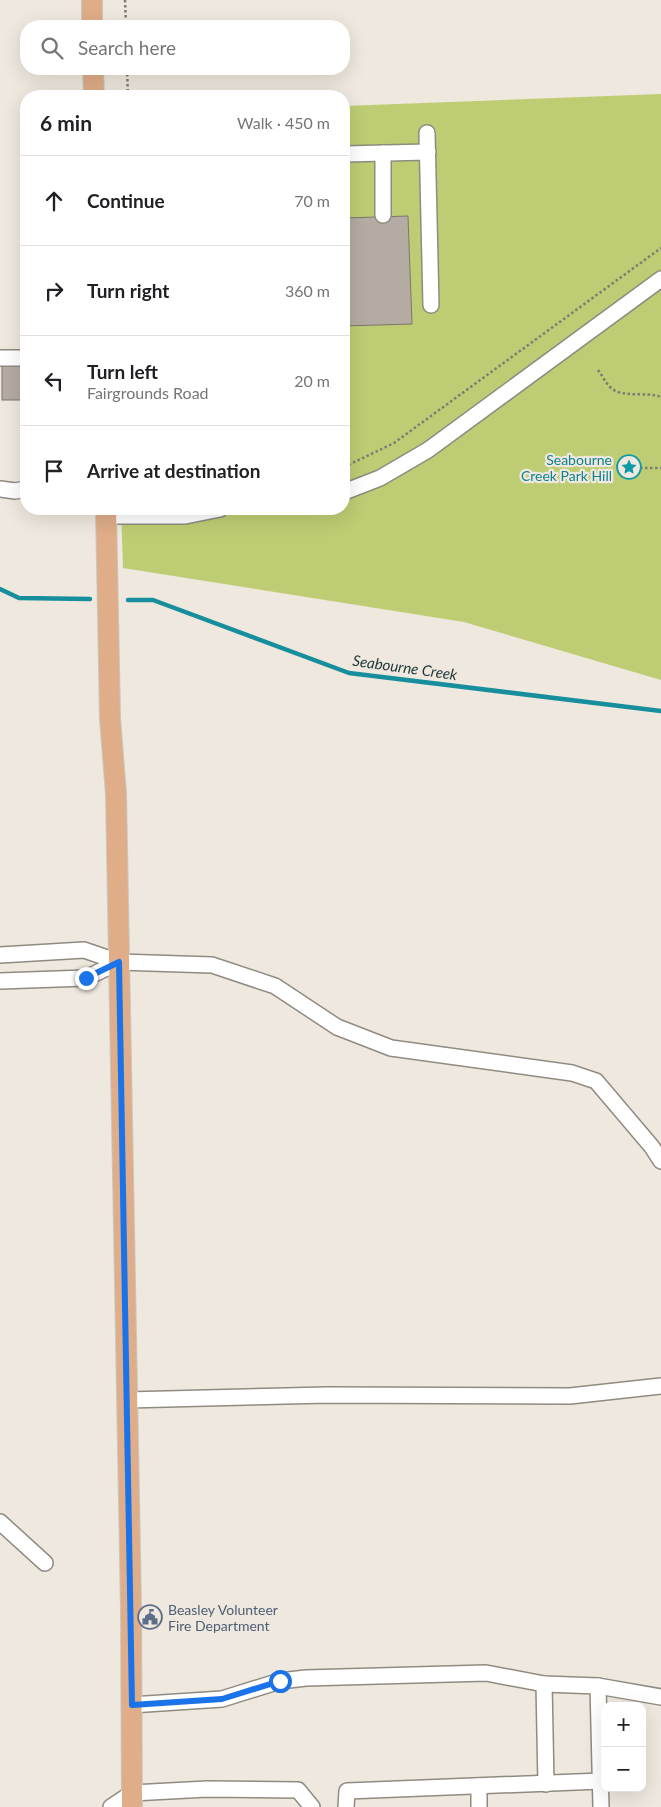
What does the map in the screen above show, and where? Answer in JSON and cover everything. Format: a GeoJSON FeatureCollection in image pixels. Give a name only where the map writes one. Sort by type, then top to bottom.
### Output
{"type":"FeatureCollection","features":[{"type":"Feature","properties":{"kind":"main road"},"geometry":{"type":"LineString","coordinates":[[92,0],[92,20]]}},
{"type":"Feature","properties":{"kind":"main road"},"geometry":{"type":"LineString","coordinates":[[93,75],[94,90]]}},
{"type":"Feature","properties":{"kind":"main road"},"geometry":{"type":"LineString","coordinates":[[106,515],[110,718],[116,794],[132,1705],[132,1800]]}},
{"type":"Feature","properties":{"kind":"street"},"geometry":{"type":"LineString","coordinates":[[428,134],[431,305]]}},
{"type":"Feature","properties":{"kind":"street"},"geometry":{"type":"LineString","coordinates":[[350,154],[428,152]]}},
{"type":"Feature","properties":{"kind":"street"},"geometry":{"type":"LineString","coordinates":[[383,153],[383,215]]}},
{"type":"Feature","properties":{"kind":"street"},"geometry":{"type":"LineString","coordinates":[[350,490],[380,478],[428,450],[661,279]]}},
{"type":"Feature","properties":{"kind":"street"},"geometry":{"type":"LineString","coordinates":[[0,358],[20,358]]}},
{"type":"Feature","properties":{"kind":"street"},"geometry":{"type":"LineString","coordinates":[[0,489],[15,492],[20,491]]}},
{"type":"Feature","properties":{"kind":"street"},"geometry":{"type":"LineString","coordinates":[[159,515],[190,515]]}},
{"type":"Feature","properties":{"kind":"street"},"geometry":{"type":"LineString","coordinates":[[0,955],[84,950],[119,962],[212,965],[275,986],[337,1026],[391,1048],[572,1073],[596,1081],[652,1147],[661,1161]]}},
{"type":"Feature","properties":{"kind":"street"},"geometry":{"type":"LineString","coordinates":[[0,981],[86,978],[119,962]]}},
{"type":"Feature","properties":{"kind":"street"},"geometry":{"type":"LineString","coordinates":[[127,1400],[327,1395],[570,1396],[661,1386]]}},
{"type":"Feature","properties":{"kind":"street"},"geometry":{"type":"LineString","coordinates":[[0,1522],[45,1563]]}},
{"type":"Feature","properties":{"kind":"street"},"geometry":{"type":"LineString","coordinates":[[132,1705],[222,1699],[280,1681],[306,1678],[486,1673],[544,1684],[598,1686],[661,1697]]}},
{"type":"Feature","properties":{"kind":"street"},"geometry":{"type":"LineString","coordinates":[[544,1684],[546,1784]]}},
{"type":"Feature","properties":{"kind":"street"},"geometry":{"type":"LineString","coordinates":[[346,1807],[347,1791],[601,1781],[598,1686]]}},
{"type":"Feature","properties":{"kind":"street"},"geometry":{"type":"LineString","coordinates":[[479,1786],[479,1807]]}},
{"type":"Feature","properties":{"kind":"street"},"geometry":{"type":"LineString","coordinates":[[111,1807],[132,1800],[207,1789],[298,1790],[312,1807]]}},
{"type":"Feature","properties":{"kind":"street"},"geometry":{"type":"LineString","coordinates":[[601,1792],[601,1807]]}},
{"type":"Feature","properties":{"kind":"path"},"geometry":{"type":"LineString","coordinates":[[125,0],[126,20]]}},
{"type":"Feature","properties":{"kind":"path"},"geometry":{"type":"LineString","coordinates":[[127,75],[128,90]]}},
{"type":"Feature","properties":{"kind":"path"},"geometry":{"type":"LineString","coordinates":[[350,464],[394,443],[661,248]]}},
{"type":"Feature","properties":{"kind":"path"},"geometry":{"type":"LineString","coordinates":[[598,370],[610,388],[617,392],[649,394],[661,397]]}},
{"type":"Feature","properties":{"kind":"path"},"geometry":{"type":"LineString","coordinates":[[640,468],[661,468]]}},
{"type":"Feature","properties":{"kind":"green space"},"geometry":{"type":"Polygon","coordinates":[[[661,94],[661,680],[464,622],[123,568],[121,515],[350,515],[350,106],[661,94]]]}},
{"type":"Feature","properties":{"kind":"building"},"geometry":{"type":"Polygon","coordinates":[[[408,216],[412,324],[350,326],[350,218],[408,216]]]}},
{"type":"Feature","properties":{"kind":"building"},"geometry":{"type":"Polygon","coordinates":[[[2,364],[20,364],[20,400],[2,400],[2,364]]]}},
{"type":"Feature","properties":{"kind":"waterway","name":"Seabourne Creek"},"geometry":{"type":"LineString","coordinates":[[0,589],[19,598],[90,599]]}},
{"type":"Feature","properties":{"kind":"waterway","name":"Seabourne Creek"},"geometry":{"type":"LineString","coordinates":[[128,600],[153,600],[349,673],[661,711]]}},
{"type":"Feature","properties":{"kind":"place","name":"Seabourne Creek Park Hill"},"geometry":{"type":"Point","coordinates":[629,467]}},
{"type":"Feature","properties":{"kind":"place","name":"Beasley Volunteer Fire Department"},"geometry":{"type":"Point","coordinates":[150,1617]}},
{"type":"Feature","properties":{"kind":"route"},"geometry":{"type":"LineString","coordinates":[[86,978],[119,962],[132,1705],[222,1699],[280,1681]]}}]}
